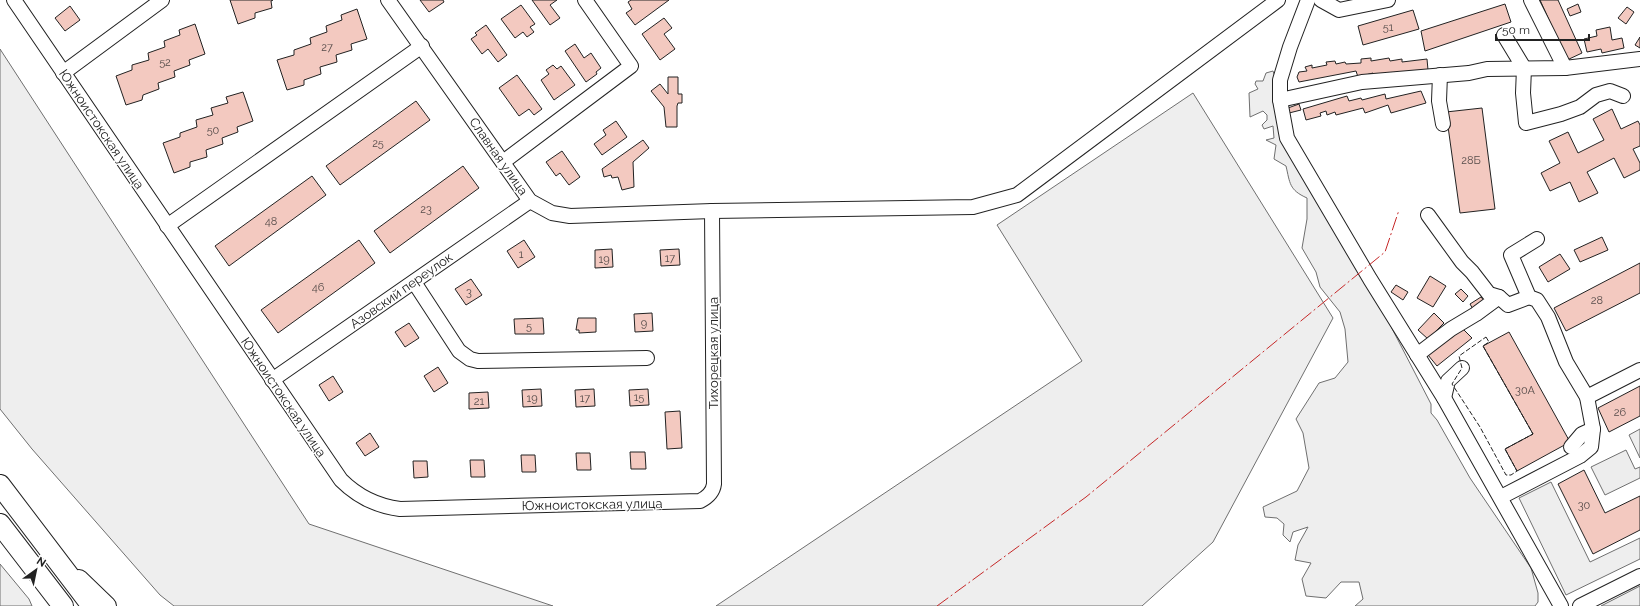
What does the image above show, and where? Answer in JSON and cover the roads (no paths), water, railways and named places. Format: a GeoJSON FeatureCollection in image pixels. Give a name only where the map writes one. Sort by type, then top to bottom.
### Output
{"type":"FeatureCollection","features":[{"type":"Feature","properties":{"kind":"highway"},"geometry":{"type":"LineString","coordinates":[[0,485],[92,606]]}},
{"type":"Feature","properties":{"kind":"highway"},"geometry":{"type":"LineString","coordinates":[[0,524],[58,602]]}},
{"type":"Feature","properties":{"kind":"main road"},"geometry":{"type":"LineString","coordinates":[[46,545],[107,606]]}},
{"type":"Feature","properties":{"kind":"street","name":"Южноистокская улица"},"geometry":{"type":"LineString","coordinates":[[14,0],[341,480],[362,498],[388,507],[400,509],[700,501],[710,494]]}},
{"type":"Feature","properties":{"kind":"street"},"geometry":{"type":"LineString","coordinates":[[63,73],[162,0]]}},
{"type":"Feature","properties":{"kind":"street","name":"Славная улица"},"geometry":{"type":"LineString","coordinates":[[388,0],[422,46],[530,201],[552,213],[570,216],[712,211],[973,207],[1017,195],[1278,0]]}},
{"type":"Feature","properties":{"kind":"street"},"geometry":{"type":"LineString","coordinates":[[503,162],[630,66],[585,0]]}},
{"type":"Feature","properties":{"kind":"street"},"geometry":{"type":"LineString","coordinates":[[1308,0],[1290,47],[1280,80],[1280,100],[1287,138],[1370,279],[1444,398],[1561,606]]}},
{"type":"Feature","properties":{"kind":"street"},"geometry":{"type":"LineString","coordinates":[[1322,0],[1339,10],[1388,0]]}},
{"type":"Feature","properties":{"kind":"street"},"geometry":{"type":"LineString","coordinates":[[1532,0],[1565,68]]}},
{"type":"Feature","properties":{"kind":"street"},"geometry":{"type":"LineString","coordinates":[[1504,35],[1524,68],[1523,93],[1526,123],[1561,114],[1580,107],[1596,96],[1610,91],[1623,96]]}},
{"type":"Feature","properties":{"kind":"street"},"geometry":{"type":"LineString","coordinates":[[167,226],[422,46]]}},
{"type":"Feature","properties":{"kind":"street"},"geometry":{"type":"LineString","coordinates":[[1280,100],[1362,82],[1469,73],[1487,69],[1565,68],[1640,59]]}},
{"type":"Feature","properties":{"kind":"street"},"geometry":{"type":"LineString","coordinates":[[1440,75],[1439,102],[1443,124]]}},
{"type":"Feature","properties":{"kind":"street","name":"Азовский переулок"},"geometry":{"type":"LineString","coordinates":[[272,380],[530,201]]}},
{"type":"Feature","properties":{"kind":"street","name":"Тихорецкая улица"},"geometry":{"type":"LineString","coordinates":[[710,494],[714,484],[712,211]]}},
{"type":"Feature","properties":{"kind":"street"},"geometry":{"type":"LineString","coordinates":[[1428,215],[1462,262],[1489,294],[1499,297],[1508,305],[1529,297],[1537,300],[1548,317],[1566,362],[1587,397],[1593,429],[1591,447],[1580,456],[1501,497]]}},
{"type":"Feature","properties":{"kind":"street"},"geometry":{"type":"LineString","coordinates":[[1529,297],[1512,255],[1536,239]]}},
{"type":"Feature","properties":{"kind":"street"},"geometry":{"type":"LineString","coordinates":[[414,282],[459,351],[470,359],[478,361],[647,358]]}},
{"type":"Feature","properties":{"kind":"street"},"geometry":{"type":"LineString","coordinates":[[1417,355],[1451,329],[1476,314],[1499,297]]}},
{"type":"Feature","properties":{"kind":"street"},"geometry":{"type":"LineString","coordinates":[[1444,398],[1448,381],[1462,368]]}},
{"type":"Feature","properties":{"kind":"street"},"geometry":{"type":"LineString","coordinates":[[1587,397],[1640,370]]}},
{"type":"Feature","properties":{"kind":"street"},"geometry":{"type":"LineString","coordinates":[[1571,447],[1582,434],[1593,429]]}},
{"type":"Feature","properties":{"kind":"street"},"geometry":{"type":"LineString","coordinates":[[1580,606],[1640,576]]}}]}
